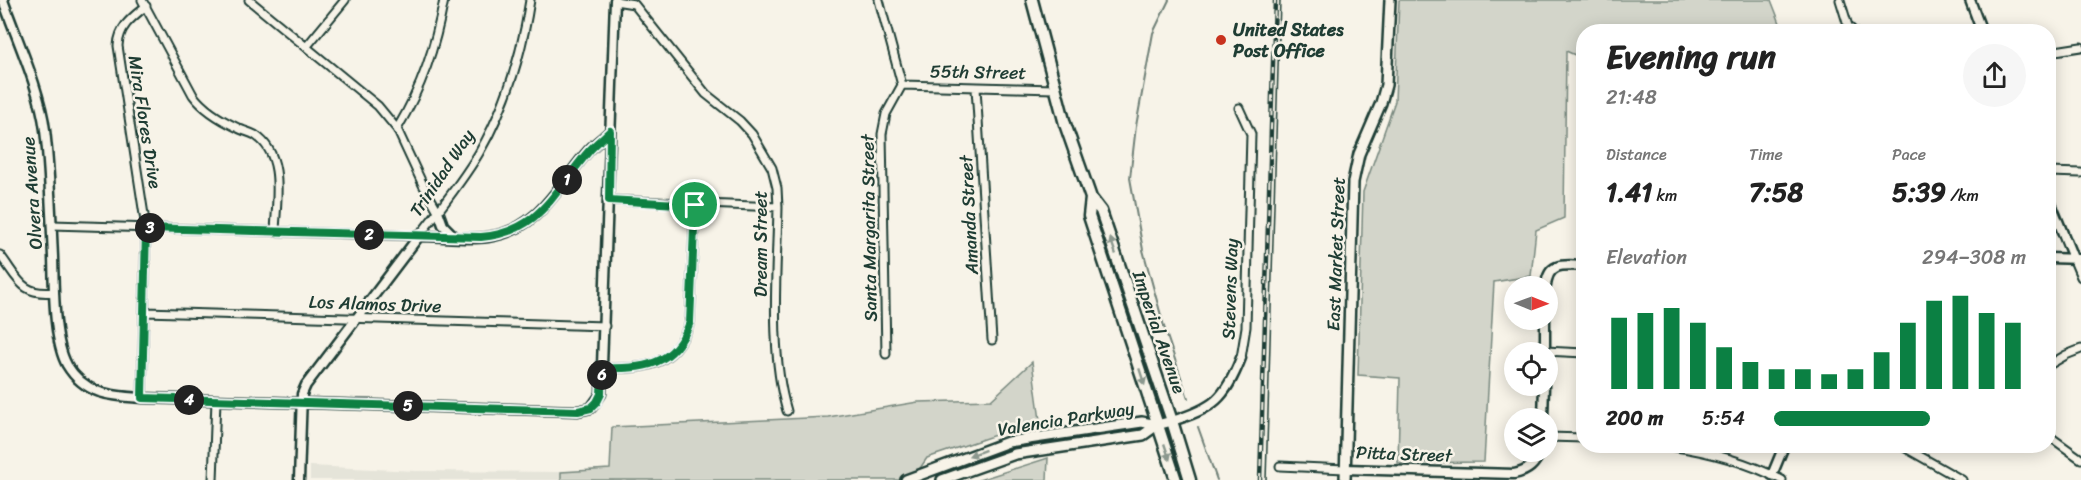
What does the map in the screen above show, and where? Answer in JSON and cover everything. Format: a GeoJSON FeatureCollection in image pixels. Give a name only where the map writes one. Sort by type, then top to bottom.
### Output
{"type":"FeatureCollection","features":[{"type":"Feature","properties":{"kind":"main road","name":"Imperial Avenue"},"geometry":{"type":"LineString","coordinates":[[1032,0],[1054,89],[1091,198],[1101,211],[1190,480]]}},
{"type":"Feature","properties":{"kind":"main road","name":"East Market Street"},"geometry":{"type":"LineString","coordinates":[[1344,480],[1353,182],[1359,154],[1381,103],[1386,85],[1390,0]]}},
{"type":"Feature","properties":{"kind":"main road","name":"Imperial Avenue"},"geometry":{"type":"LineString","coordinates":[[1091,198],[1089,216],[1176,480]]}},
{"type":"Feature","properties":{"kind":"main road","name":"Stevens Way"},"geometry":{"type":"LineString","coordinates":[[1157,425],[1172,421]]}},
{"type":"Feature","properties":{"kind":"main road","name":"Valencia Parkway"},"geometry":{"type":"LineString","coordinates":[[906,480],[1008,442],[1142,422],[1157,425]]}},
{"type":"Feature","properties":{"kind":"main road","name":"Valencia Parkway"},"geometry":{"type":"LineString","coordinates":[[942,480],[1015,454],[1143,435],[1157,425]]}},
{"type":"Feature","properties":{"kind":"street","name":"Olvera Avenue"},"geometry":{"type":"LineString","coordinates":[[3,0],[42,115],[52,225],[54,292],[59,341],[63,356],[69,368],[83,383],[105,395],[142,398]]}},
{"type":"Feature","properties":{"kind":"street"},"geometry":{"type":"LineString","coordinates":[[249,0],[378,106],[397,129],[423,185],[444,225],[453,236]]}},
{"type":"Feature","properties":{"kind":"street"},"geometry":{"type":"LineString","coordinates":[[307,46],[345,0]]}},
{"type":"Feature","properties":{"kind":"street"},"geometry":{"type":"LineString","coordinates":[[397,129],[415,99],[423,79],[444,0]]}},
{"type":"Feature","properties":{"kind":"street","name":"Trinidad Way"},"geometry":{"type":"LineString","coordinates":[[299,480],[302,394],[306,385],[477,156],[493,126],[518,61],[530,0]]}},
{"type":"Feature","properties":{"kind":"street"},"geometry":{"type":"LineString","coordinates":[[879,0],[902,85]]}},
{"type":"Feature","properties":{"kind":"street"},"geometry":{"type":"LineString","coordinates":[[1840,0],[1847,24]]}},
{"type":"Feature","properties":{"kind":"street"},"geometry":{"type":"LineString","coordinates":[[1970,0],[1979,24]]}},
{"type":"Feature","properties":{"kind":"street"},"geometry":{"type":"LineString","coordinates":[[142,398],[567,411],[591,408],[601,394],[615,1]]}},
{"type":"Feature","properties":{"kind":"street","name":"Dream Street"},"geometry":{"type":"LineString","coordinates":[[615,1],[634,4],[706,94],[740,121],[752,134],[772,168],[777,188],[778,207],[776,335],[783,397],[787,411]]}},
{"type":"Feature","properties":{"kind":"street"},"geometry":{"type":"LineString","coordinates":[[144,3],[199,103],[214,115],[255,135],[269,151],[274,160],[276,178],[275,232]]}},
{"type":"Feature","properties":{"kind":"street","name":"Mira Flores Drive"},"geometry":{"type":"LineString","coordinates":[[142,398],[146,228],[118,46],[120,33],[126,23],[144,3]]}},
{"type":"Feature","properties":{"kind":"street"},"geometry":{"type":"LineString","coordinates":[[2056,51],[2081,47]]}},
{"type":"Feature","properties":{"kind":"street","name":"55th Street"},"geometry":{"type":"LineString","coordinates":[[902,85],[1054,89]]}},
{"type":"Feature","properties":{"kind":"street","name":"Santa Margarita Street"},"geometry":{"type":"LineString","coordinates":[[886,354],[882,134],[886,114],[902,85]]}},
{"type":"Feature","properties":{"kind":"street","name":"Amanda Street"},"geometry":{"type":"LineString","coordinates":[[976,88],[992,340]]}},
{"type":"Feature","properties":{"kind":"street","name":"Stevens Way"},"geometry":{"type":"LineString","coordinates":[[1172,421],[1210,407],[1227,390],[1241,358],[1246,327],[1251,134],[1239,108]]}},
{"type":"Feature","properties":{"kind":"street"},"geometry":{"type":"LineString","coordinates":[[52,225],[490,237],[525,224],[547,206],[590,150],[610,131]]}},
{"type":"Feature","properties":{"kind":"street"},"geometry":{"type":"LineString","coordinates":[[2056,172],[2081,173]]}},
{"type":"Feature","properties":{"kind":"street"},"geometry":{"type":"LineString","coordinates":[[609,200],[778,207]]}},
{"type":"Feature","properties":{"kind":"street"},"geometry":{"type":"LineString","coordinates":[[602,368],[632,369],[648,366],[669,355],[684,337],[690,322],[695,205]]}},
{"type":"Feature","properties":{"kind":"street"},"geometry":{"type":"LineString","coordinates":[[2056,214],[2077,259],[2081,277]]}},
{"type":"Feature","properties":{"kind":"street"},"geometry":{"type":"LineString","coordinates":[[0,255],[21,285],[30,290],[54,292]]}},
{"type":"Feature","properties":{"kind":"street"},"geometry":{"type":"LineString","coordinates":[[2056,258],[2077,259]]}},
{"type":"Feature","properties":{"kind":"street"},"geometry":{"type":"LineString","coordinates":[[1548,276],[1557,267],[1576,266]]}},
{"type":"Feature","properties":{"kind":"street","name":"Los Alamos Drive"},"geometry":{"type":"LineString","coordinates":[[145,312],[605,326]]}},
{"type":"Feature","properties":{"kind":"street"},"geometry":{"type":"LineString","coordinates":[[2056,361],[2081,349]]}},
{"type":"Feature","properties":{"kind":"street"},"geometry":{"type":"LineString","coordinates":[[1558,352],[1576,353]]}},
{"type":"Feature","properties":{"kind":"street"},"geometry":{"type":"LineString","coordinates":[[213,480],[216,400]]}},
{"type":"Feature","properties":{"kind":"street"},"geometry":{"type":"LineString","coordinates":[[1558,437],[1576,438]]}},
{"type":"Feature","properties":{"kind":"street"},"geometry":{"type":"LineString","coordinates":[[2056,441],[2081,459]]}},
{"type":"Feature","properties":{"kind":"street"},"geometry":{"type":"LineString","coordinates":[[1706,453],[1782,480]]}},
{"type":"Feature","properties":{"kind":"street"},"geometry":{"type":"LineString","coordinates":[[1772,475],[1781,453]]}},
{"type":"Feature","properties":{"kind":"street"},"geometry":{"type":"LineString","coordinates":[[1914,453],[1962,480]]}},
{"type":"Feature","properties":{"kind":"street","name":"Pitta Street"},"geometry":{"type":"LineString","coordinates":[[1280,466],[1514,474],[1526,470],[1535,462]]}},
{"type":"Feature","properties":{"kind":"shaded area"},"geometry":{"type":"Polygon","coordinates":[[[1399,0],[1771,0],[1781,24],[1576,24],[1576,55],[1566,51],[1564,218],[1536,230],[1531,276],[1504,276],[1504,280],[1494,282],[1484,462],[1398,463],[1400,378],[1358,375],[1363,192],[1395,101],[1399,0]]]}},
{"type":"Feature","properties":{"kind":"shaded area"},"geometry":{"type":"Polygon","coordinates":[[[1032,362],[1040,420],[927,458],[912,480],[561,480],[561,472],[610,469],[612,427],[828,417],[918,402],[991,400],[1032,362]]]}},
{"type":"Feature","properties":{"kind":"shaded area"},"geometry":{"type":"Polygon","coordinates":[[[1048,458],[1047,480],[979,480],[1048,458]]]}},
{"type":"Feature","properties":{"kind":"shaded area"},"geometry":{"type":"Polygon","coordinates":[[[310,466],[416,471],[561,472],[561,480],[310,480],[310,466]]]}},
{"type":"Feature","properties":{"kind":"waterway"},"geometry":{"type":"LineString","coordinates":[[1169,0],[1153,33],[1136,126],[1130,178],[1143,250],[1165,330],[1188,398]]}},
{"type":"Feature","properties":{"kind":"waterway"},"geometry":{"type":"LineString","coordinates":[[1198,427],[1217,480]]}},
{"type":"Feature","properties":{"kind":"tram line"},"geometry":{"type":"LineString","coordinates":[[1266,480],[1280,0]]}},
{"type":"Feature","properties":{"kind":"railway"},"geometry":{"type":"LineString","coordinates":[[1260,480],[1275,0]]}},
{"type":"Feature","properties":{"kind":"place","name":"United States Post Office"},"geometry":{"type":"Point","coordinates":[1221,40]}},
{"type":"Feature","properties":{"kind":"route"},"geometry":{"type":"LineString","coordinates":[[610,131],[609,200],[695,205],[690,322],[684,337],[669,355],[648,366],[632,369],[602,368],[601,394],[591,408],[578,411],[500,410],[142,398],[146,228],[419,236],[499,235],[525,224],[541,212],[590,150],[610,131]]}}]}
